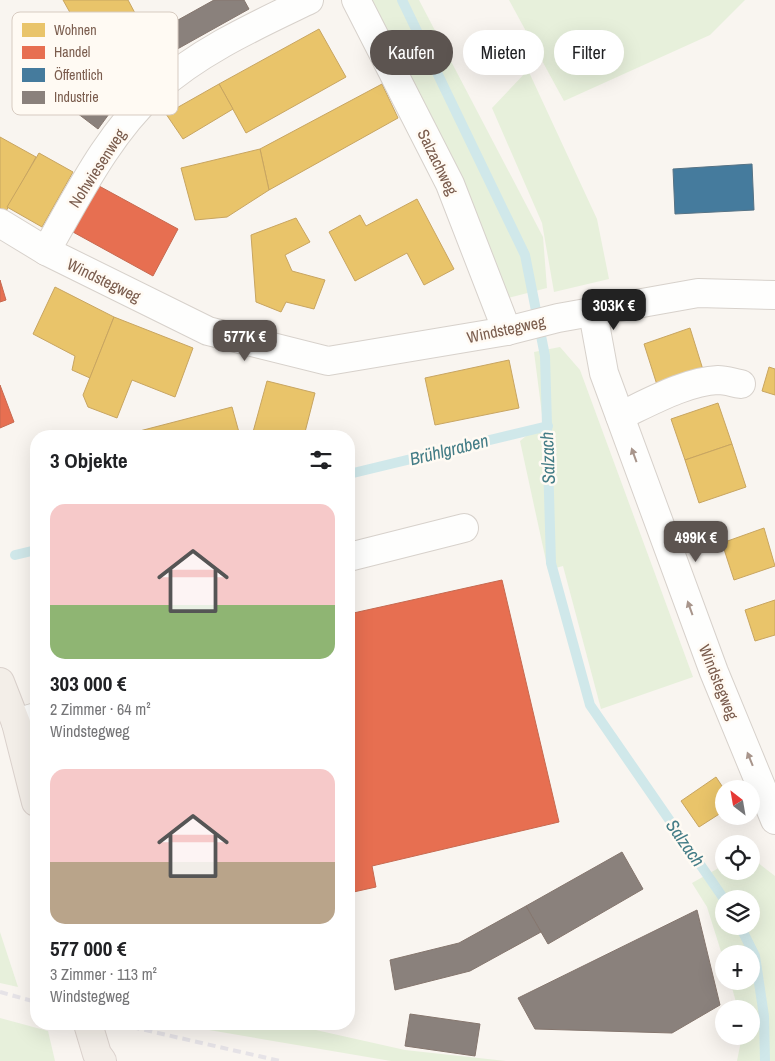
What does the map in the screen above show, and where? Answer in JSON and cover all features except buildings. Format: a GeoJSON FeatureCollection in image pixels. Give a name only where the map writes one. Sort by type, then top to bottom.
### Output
{"type":"FeatureCollection","features":[{"type":"Feature","properties":{"kind":"main road"},"geometry":{"type":"LineString","coordinates":[[0,682],[26,720],[30,753]]}},
{"type":"Feature","properties":{"kind":"main road"},"geometry":{"type":"LineString","coordinates":[[90,1030],[98,1059]]}},
{"type":"Feature","properties":{"kind":"street","name":"Nohwiesenweg"},"geometry":{"type":"LineString","coordinates":[[178,72],[192,61],[266,21],[310,0]]}},
{"type":"Feature","properties":{"kind":"street","name":"Salzachweg"},"geometry":{"type":"LineString","coordinates":[[356,0],[450,184],[512,330]]}},
{"type":"Feature","properties":{"kind":"street","name":"Nohwiesenweg"},"geometry":{"type":"LineString","coordinates":[[46,250],[94,166],[132,115]]}},
{"type":"Feature","properties":{"kind":"street","name":"Windstegweg"},"geometry":{"type":"LineString","coordinates":[[0,223],[46,250],[208,331],[328,362],[512,330],[558,318],[593,313],[604,373],[714,672],[775,820]]}},
{"type":"Feature","properties":{"kind":"street"},"geometry":{"type":"LineString","coordinates":[[593,313],[698,293],[775,295]]}},
{"type":"Feature","properties":{"kind":"street"},"geometry":{"type":"LineString","coordinates":[[620,416],[661,397],[697,384],[719,380],[741,384]]}},
{"type":"Feature","properties":{"kind":"street"},"geometry":{"type":"LineString","coordinates":[[355,555],[464,528]]}},
{"type":"Feature","properties":{"kind":"green space"},"geometry":{"type":"Polygon","coordinates":[[[369,0],[419,0],[435,30],[383,30],[369,0]]]}},
{"type":"Feature","properties":{"kind":"green space"},"geometry":{"type":"Polygon","coordinates":[[[509,0],[745,0],[710,35],[624,74],[624,30],[554,30],[554,75],[622,75],[564,101],[544,64],[544,30],[525,30],[509,0]]]}},
{"type":"Feature","properties":{"kind":"green space"},"geometry":{"type":"Polygon","coordinates":[[[453,65],[543,237],[547,288],[504,299],[403,75],[453,75],[453,65]]]}},
{"type":"Feature","properties":{"kind":"green space"},"geometry":{"type":"Polygon","coordinates":[[[523,75],[530,75],[597,219],[609,279],[554,292],[542,223],[492,108],[523,75]]]}},
{"type":"Feature","properties":{"kind":"green space"},"geometry":{"type":"Polygon","coordinates":[[[560,347],[580,370],[693,677],[601,709],[563,566],[548,570],[520,441],[543,422],[534,352],[560,347]]]}},
{"type":"Feature","properties":{"kind":"green space"},"geometry":{"type":"Polygon","coordinates":[[[760,864],[775,876],[775,1061],[737,1061],[740,1045],[760,1045],[760,1000],[735,1000],[733,990],[760,990],[760,945],[719,945],[716,935],[760,935],[760,890],[715,890],[715,932],[707,907],[692,883],[715,870],[715,880],[760,880],[760,864]]]}},
{"type":"Feature","properties":{"kind":"green space"},"geometry":{"type":"Polygon","coordinates":[[[0,932],[18,987],[0,983],[0,932]]]}},
{"type":"Feature","properties":{"kind":"green space"},"geometry":{"type":"Polygon","coordinates":[[[0,1018],[30,1026],[30,1030],[48,1031],[55,1061],[0,1061],[0,1018]]]}},
{"type":"Feature","properties":{"kind":"green space"},"geometry":{"type":"Polygon","coordinates":[[[209,1030],[316,1030],[405,1050],[506,1061],[391,1061],[209,1030]]]}},
{"type":"Feature","properties":{"kind":"waterway","name":"Salzach"},"geometry":{"type":"LineString","coordinates":[[402,0],[525,255],[545,356],[551,563],[590,705],[718,890]]}},
{"type":"Feature","properties":{"kind":"waterway","name":"Brühlgraben"},"geometry":{"type":"LineString","coordinates":[[355,473],[548,426]]}},
{"type":"Feature","properties":{"kind":"waterway","name":"Brühlgraben"},"geometry":{"type":"LineString","coordinates":[[15,555],[30,551]]}},
{"type":"Feature","properties":{"kind":"waterway","name":"Salzach"},"geometry":{"type":"LineString","coordinates":[[744,935],[755,956],[764,1016],[765,1061]]}},
{"type":"Feature","properties":{"kind":"railway"},"geometry":{"type":"LineString","coordinates":[[0,992],[30,1000]]}},
{"type":"Feature","properties":{"kind":"railway"},"geometry":{"type":"LineString","coordinates":[[145,1030],[280,1061]]}}]}
